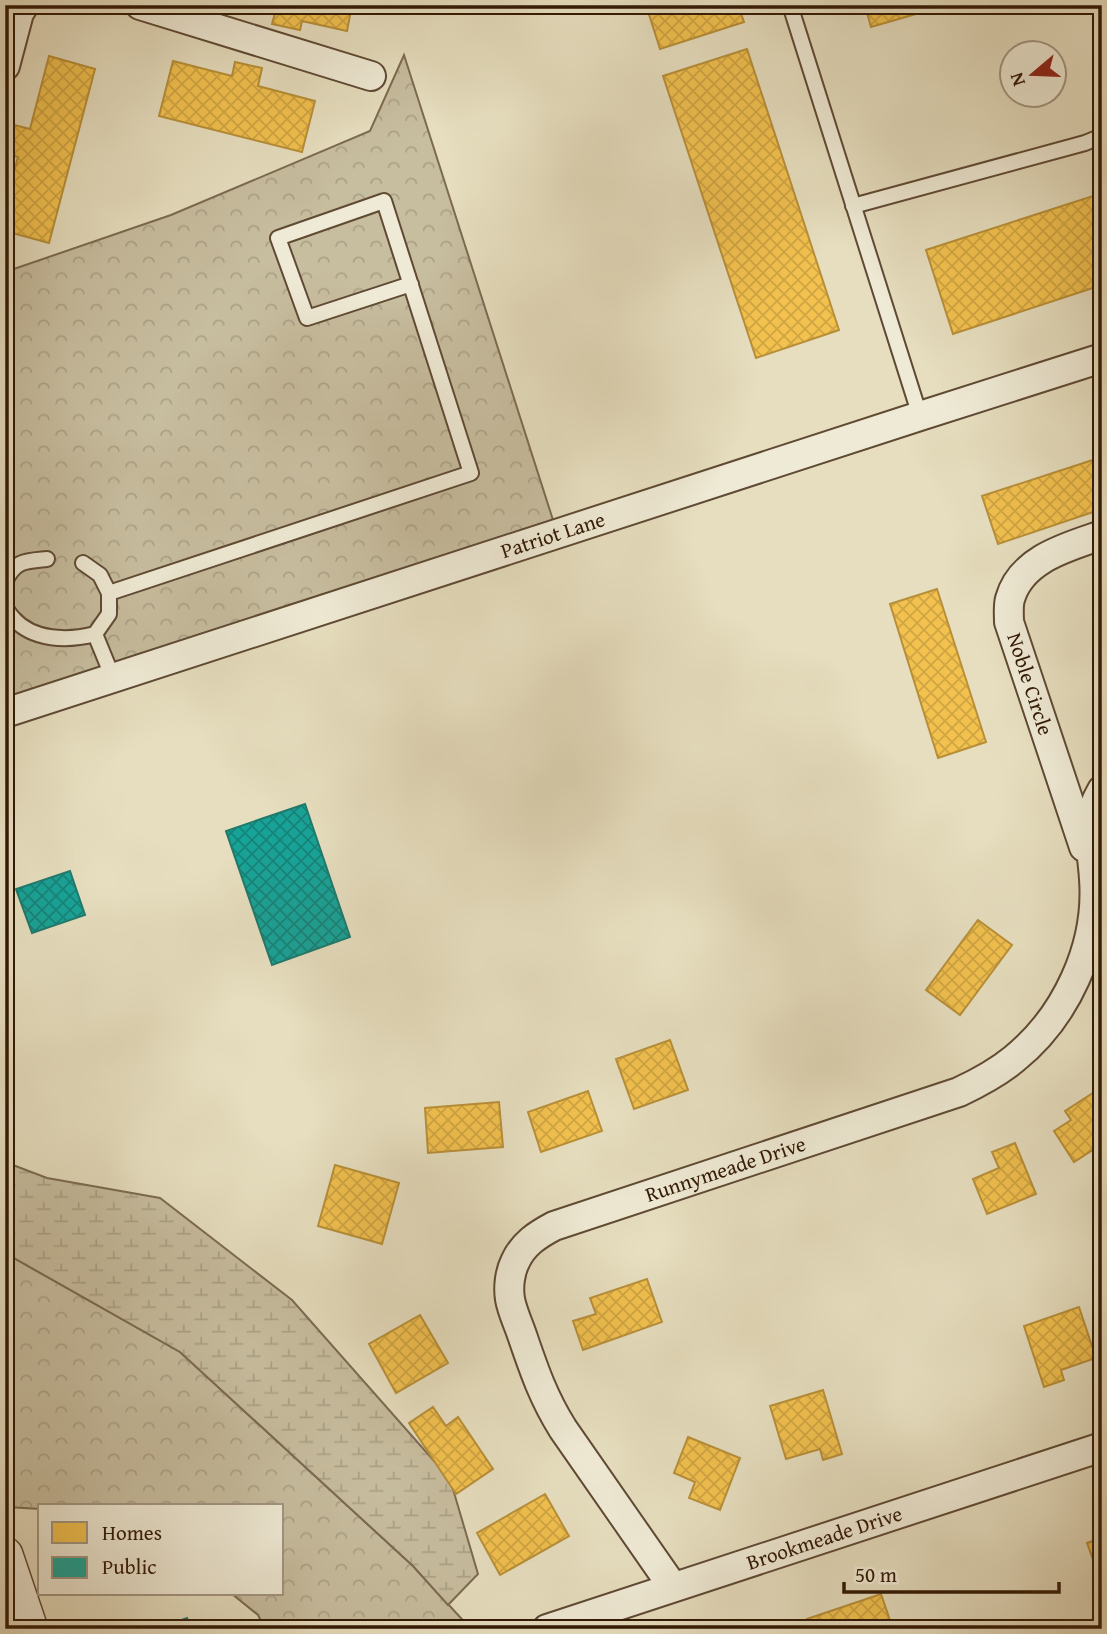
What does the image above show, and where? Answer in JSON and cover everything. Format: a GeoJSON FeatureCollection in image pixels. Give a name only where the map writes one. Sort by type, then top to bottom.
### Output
{"type":"FeatureCollection","features":[{"type":"Feature","properties":{"kind":"street"},"geometry":{"type":"LineString","coordinates":[[5,66],[23,5]]}},
{"type":"Feature","properties":{"kind":"street"},"geometry":{"type":"LineString","coordinates":[[141,5],[371,76]]}},
{"type":"Feature","properties":{"kind":"street","name":"Patriot Lane"},"geometry":{"type":"LineString","coordinates":[[5,713],[1102,358]]}},
{"type":"Feature","properties":{"kind":"street","name":"Noble Circle"},"geometry":{"type":"LineString","coordinates":[[1095,879],[1009,622],[1010,600],[1018,580],[1033,565],[1059,550],[1102,535]]}},
{"type":"Feature","properties":{"kind":"street","name":"Runnymeade Drive"},"geometry":{"type":"LineString","coordinates":[[673,1587],[548,1405],[510,1298],[509,1283],[514,1262],[533,1237],[554,1226],[948,1096],[988,1078],[1015,1058],[1038,1036],[1062,1004],[1077,975],[1087,945],[1094,912],[1095,879],[1088,834],[1094,803],[1102,790]]}},
{"type":"Feature","properties":{"kind":"street","name":"Brookmeade Drive"},"geometry":{"type":"LineString","coordinates":[[547,1629],[1102,1447]]}},
{"type":"Feature","properties":{"kind":"street"},"geometry":{"type":"LineString","coordinates":[[5,1555],[21,1627]]}},
{"type":"Feature","properties":{"kind":"lane"},"geometry":{"type":"LineString","coordinates":[[790,5],[920,416]]}},
{"type":"Feature","properties":{"kind":"lane"},"geometry":{"type":"LineString","coordinates":[[853,206],[1085,143],[1102,136]]}},
{"type":"Feature","properties":{"kind":"lane"},"geometry":{"type":"LineString","coordinates":[[109,593],[471,473],[411,285],[384,201],[278,238],[307,318],[411,285]]}},
{"type":"Feature","properties":{"kind":"lane"},"geometry":{"type":"LineString","coordinates":[[5,582],[21,562],[47,559]]}},
{"type":"Feature","properties":{"kind":"lane"},"geometry":{"type":"LineString","coordinates":[[5,604],[6,611],[21,628],[47,637],[78,639],[95,634],[109,614],[109,593],[100,575],[83,563]]}},
{"type":"Feature","properties":{"kind":"lane"},"geometry":{"type":"LineString","coordinates":[[95,634],[113,678]]}},
{"type":"Feature","properties":{"kind":"green space"},"geometry":{"type":"Polygon","coordinates":[[[404,55],[553,520],[5,698],[5,272],[171,215],[370,131],[404,55]]]}},
{"type":"Feature","properties":{"kind":"green space"},"geometry":{"type":"Polygon","coordinates":[[[5,1162],[47,1178],[160,1198],[292,1300],[450,1479],[478,1574],[448,1605],[413,1566],[180,1352],[5,1253],[5,1162]]]}},
{"type":"Feature","properties":{"kind":"green space"},"geometry":{"type":"Polygon","coordinates":[[[5,1253],[180,1352],[413,1566],[471,1629],[265,1629],[258,1615],[234,1596],[284,1596],[284,1504],[38,1504],[38,1509],[7,1507],[5,1253]]]}},
{"type":"Feature","properties":{"kind":"building: Homes"},"geometry":{"type":"Polygon","coordinates":[[[258,5],[352,5],[347,31],[302,21],[300,30],[272,24],[276,9],[258,5]]]}},
{"type":"Feature","properties":{"kind":"building: Homes"},"geometry":{"type":"Polygon","coordinates":[[[646,5],[738,5],[744,22],[660,49],[646,5]]]}},
{"type":"Feature","properties":{"kind":"building: Homes"},"geometry":{"type":"Polygon","coordinates":[[[865,5],[947,5],[871,27],[865,5]]]}},
{"type":"Feature","properties":{"kind":"building: Homes"},"geometry":{"type":"Polygon","coordinates":[[[747,49],[839,330],[756,358],[663,76],[747,49]]]}},
{"type":"Feature","properties":{"kind":"building: Homes"},"geometry":{"type":"Polygon","coordinates":[[[49,56],[95,69],[49,243],[5,231],[5,204],[18,157],[5,154],[14,125],[30,129],[49,56]]]}},
{"type":"Feature","properties":{"kind":"building: Homes"},"geometry":{"type":"Polygon","coordinates":[[[173,61],[232,76],[235,62],[262,68],[258,86],[315,101],[302,152],[159,116],[173,61]]]}},
{"type":"Feature","properties":{"kind":"building: Homes"},"geometry":{"type":"Polygon","coordinates":[[[1102,193],[1102,285],[953,334],[926,250],[1102,193]]]}},
{"type":"Feature","properties":{"kind":"building: Homes"},"geometry":{"type":"Polygon","coordinates":[[[1102,457],[1102,509],[998,544],[982,496],[1102,457]]]}},
{"type":"Feature","properties":{"kind":"building: Homes"},"geometry":{"type":"Polygon","coordinates":[[[937,589],[986,742],[938,758],[890,604],[937,589]]]}},
{"type":"Feature","properties":{"kind":"building: Homes"},"geometry":{"type":"Polygon","coordinates":[[[978,920],[1012,945],[960,1015],[926,990],[978,920]]]}},
{"type":"Feature","properties":{"kind":"building: Homes"},"geometry":{"type":"Polygon","coordinates":[[[670,1040],[688,1090],[634,1109],[616,1059],[670,1040]]]}},
{"type":"Feature","properties":{"kind":"building: Homes"},"geometry":{"type":"Polygon","coordinates":[[[1102,1087],[1102,1144],[1074,1162],[1054,1131],[1071,1120],[1065,1111],[1102,1087]]]}},
{"type":"Feature","properties":{"kind":"building: Homes"},"geometry":{"type":"Polygon","coordinates":[[[588,1091],[602,1131],[541,1152],[528,1112],[588,1091]]]}},
{"type":"Feature","properties":{"kind":"building: Homes"},"geometry":{"type":"Polygon","coordinates":[[[499,1102],[503,1147],[428,1153],[425,1108],[499,1102]]]}},
{"type":"Feature","properties":{"kind":"building: Homes"},"geometry":{"type":"Polygon","coordinates":[[[1015,1143],[1036,1194],[987,1214],[973,1179],[999,1168],[992,1152],[1015,1143]]]}},
{"type":"Feature","properties":{"kind":"building: Homes"},"geometry":{"type":"Polygon","coordinates":[[[335,1165],[399,1183],[382,1244],[318,1226],[335,1165]]]}},
{"type":"Feature","properties":{"kind":"building: Homes"},"geometry":{"type":"Polygon","coordinates":[[[647,1279],[662,1322],[583,1350],[573,1321],[596,1314],[590,1298],[647,1279]]]}},
{"type":"Feature","properties":{"kind":"building: Homes"},"geometry":{"type":"Polygon","coordinates":[[[1079,1307],[1096,1358],[1061,1370],[1064,1380],[1044,1387],[1024,1326],[1079,1307]]]}},
{"type":"Feature","properties":{"kind":"building: Homes"},"geometry":{"type":"Polygon","coordinates":[[[420,1315],[448,1363],[396,1393],[369,1344],[420,1315]]]}},
{"type":"Feature","properties":{"kind":"building: Homes"},"geometry":{"type":"Polygon","coordinates":[[[823,1390],[842,1454],[823,1460],[820,1449],[786,1459],[770,1406],[823,1390]]]}},
{"type":"Feature","properties":{"kind":"building: Homes"},"geometry":{"type":"Polygon","coordinates":[[[433,1407],[446,1426],[458,1417],[493,1469],[456,1494],[409,1423],[433,1407]]]}},
{"type":"Feature","properties":{"kind":"building: Homes"},"geometry":{"type":"Polygon","coordinates":[[[688,1437],[740,1458],[720,1510],[689,1498],[695,1482],[674,1473],[688,1437]]]}},
{"type":"Feature","properties":{"kind":"building: Homes"},"geometry":{"type":"Polygon","coordinates":[[[545,1494],[569,1536],[500,1575],[477,1533],[545,1494]]]}},
{"type":"Feature","properties":{"kind":"building: Homes"},"geometry":{"type":"Polygon","coordinates":[[[1102,1538],[1102,1569],[1097,1571],[1087,1543],[1102,1538]]]}},
{"type":"Feature","properties":{"kind":"building: Homes"},"geometry":{"type":"Polygon","coordinates":[[[881,1594],[893,1629],[810,1629],[807,1619],[881,1594]]]}},
{"type":"Feature","properties":{"kind":"building: Public"},"geometry":{"type":"Polygon","coordinates":[[[305,804],[350,937],[272,965],[226,831],[305,804]]]}},
{"type":"Feature","properties":{"kind":"building: Public"},"geometry":{"type":"Polygon","coordinates":[[[70,871],[85,915],[32,933],[16,889],[70,871]]]}},
{"type":"Feature","properties":{"kind":"building: Public"},"geometry":{"type":"Polygon","coordinates":[[[187,1618],[191,1629],[157,1629],[187,1618]]]}}]}
